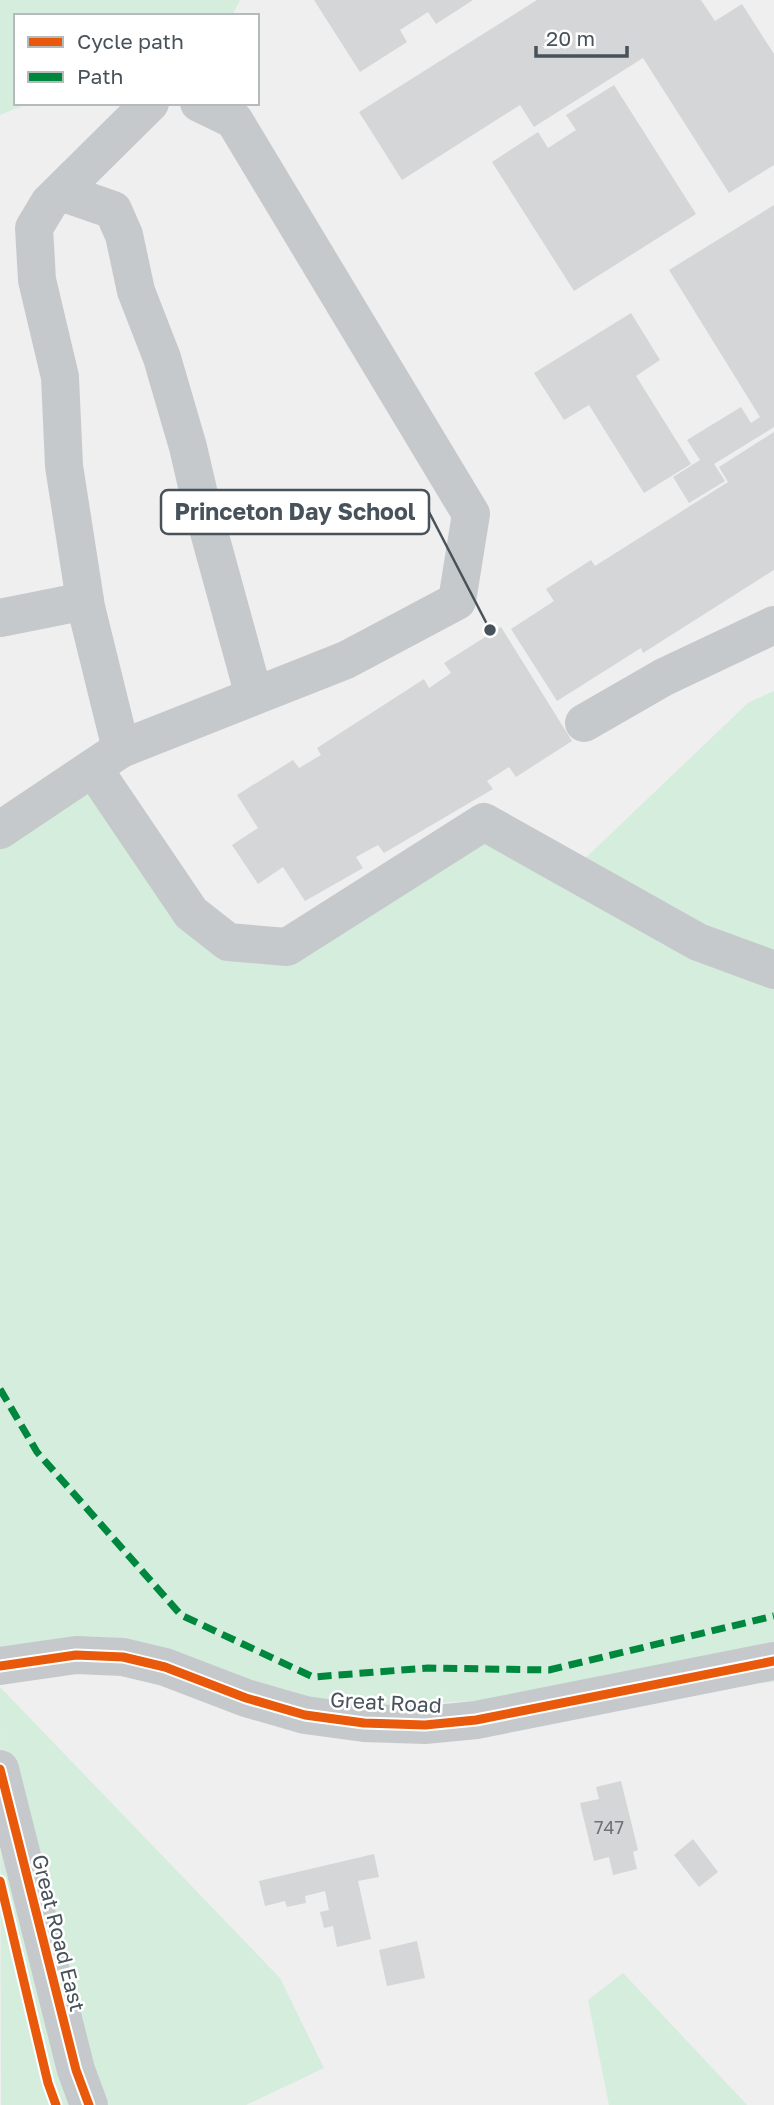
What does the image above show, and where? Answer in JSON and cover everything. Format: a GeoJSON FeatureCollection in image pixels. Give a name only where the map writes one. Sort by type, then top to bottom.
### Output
{"type":"FeatureCollection","features":[{"type":"Feature","properties":{"kind":"street"},"geometry":{"type":"LineString","coordinates":[[148,105],[50,203],[34,228],[37,279],[60,377],[64,466],[107,759],[191,913],[228,942],[287,947],[484,822],[698,942],[774,970]]}},
{"type":"Feature","properties":{"kind":"street"},"geometry":{"type":"LineString","coordinates":[[0,830],[107,759],[346,660],[457,601],[471,513],[234,120],[203,105]]}},
{"type":"Feature","properties":{"kind":"street"},"geometry":{"type":"LineString","coordinates":[[61,192],[113,210],[124,236],[136,291],[162,358],[188,447],[254,696]]}},
{"type":"Feature","properties":{"kind":"street"},"geometry":{"type":"LineString","coordinates":[[0,618],[85,601]]}},
{"type":"Feature","properties":{"kind":"street"},"geometry":{"type":"LineString","coordinates":[[584,723],[664,677],[774,625]]}},
{"type":"Feature","properties":{"kind":"street","name":"Great Road"},"geometry":{"type":"LineString","coordinates":[[0,1667],[76,1655],[123,1657],[165,1667],[246,1699],[305,1715],[364,1723],[425,1725],[476,1720],[774,1661]]}},
{"type":"Feature","properties":{"kind":"street","name":"Great Road East"},"geometry":{"type":"LineString","coordinates":[[0,1769],[76,2070],[89,2105]]}},
{"type":"Feature","properties":{"kind":"green space"},"geometry":{"type":"Polygon","coordinates":[[[0,0],[240,0],[233,14],[14,14],[14,105],[24,105],[0,115],[0,0]]]}},
{"type":"Feature","properties":{"kind":"green space"},"geometry":{"type":"Polygon","coordinates":[[[774,691],[774,1682],[339,1709],[0,1658],[0,832],[78,768],[214,954],[272,947],[488,821],[575,868],[749,702],[774,691]]]}},
{"type":"Feature","properties":{"kind":"green space"},"geometry":{"type":"Polygon","coordinates":[[[0,1687],[280,1978],[324,2068],[246,2105],[1,2105],[0,1687]]]}},
{"type":"Feature","properties":{"kind":"green space"},"geometry":{"type":"Polygon","coordinates":[[[623,1973],[747,2105],[609,2105],[588,2000],[623,1973]]]}},
{"type":"Feature","properties":{"kind":"building"},"geometry":{"type":"Polygon","coordinates":[[[314,0],[473,0],[436,24],[428,12],[400,30],[407,42],[360,72],[314,0]]]}},
{"type":"Feature","properties":{"kind":"building"},"geometry":{"type":"Polygon","coordinates":[[[537,0],[701,0],[715,21],[742,4],[774,54],[774,165],[729,193],[643,58],[534,127],[520,105],[402,180],[359,112],[537,0]]]}},
{"type":"Feature","properties":{"kind":"building"},"geometry":{"type":"Polygon","coordinates":[[[614,85],[696,214],[574,291],[492,162],[538,132],[548,148],[576,130],[566,115],[614,85]]]}},
{"type":"Feature","properties":{"kind":"building"},"geometry":{"type":"Polygon","coordinates":[[[774,205],[774,427],[714,464],[725,481],[689,503],[673,477],[700,460],[687,440],[741,407],[751,423],[760,417],[669,270],[774,205]]]}},
{"type":"Feature","properties":{"kind":"building"},"geometry":{"type":"Polygon","coordinates":[[[631,313],[660,360],[636,376],[691,464],[644,493],[589,405],[564,420],[534,373],[631,313]]]}},
{"type":"Feature","properties":{"kind":"building"},"geometry":{"type":"Polygon","coordinates":[[[774,432],[774,570],[643,653],[641,648],[557,701],[511,629],[554,601],[546,589],[591,560],[595,566],[728,482],[719,467],[774,432]]]}},
{"type":"Feature","properties":{"kind":"building"},"geometry":{"type":"Polygon","coordinates":[[[501,627],[572,741],[516,777],[509,767],[487,781],[493,789],[384,853],[378,845],[356,857],[363,868],[305,901],[283,867],[258,884],[232,845],[258,828],[237,795],[293,760],[299,768],[321,755],[317,748],[424,679],[429,688],[451,673],[444,663],[501,627]]]}},
{"type":"Feature","properties":{"kind":"building"},"geometry":{"type":"Polygon","coordinates":[[[621,1781],[638,1850],[633,1852],[637,1869],[613,1875],[609,1857],[594,1861],[580,1803],[599,1799],[596,1787],[621,1781]]]}},
{"type":"Feature","properties":{"kind":"building"},"geometry":{"type":"Polygon","coordinates":[[[693,1839],[718,1872],[699,1887],[674,1855],[693,1839]]]}},
{"type":"Feature","properties":{"kind":"building"},"geometry":{"type":"Polygon","coordinates":[[[374,1854],[379,1877],[358,1881],[371,1939],[337,1947],[333,1926],[324,1928],[320,1912],[329,1910],[325,1891],[305,1896],[306,1903],[287,1907],[285,1901],[265,1906],[259,1881],[374,1854]]]}},
{"type":"Feature","properties":{"kind":"building"},"geometry":{"type":"Polygon","coordinates":[[[417,1941],[425,1978],[387,1986],[379,1950],[417,1941]]]}},
{"type":"Feature","properties":{"kind":"marked path"},"geometry":{"type":"LineString","coordinates":[[0,1389],[37,1452],[181,1615],[313,1677],[428,1668],[549,1670],[774,1616]]}},
{"type":"Feature","properties":{"kind":"cycle path"},"geometry":{"type":"LineString","coordinates":[[0,1666],[76,1655],[123,1657],[165,1667],[246,1698],[305,1715],[364,1723],[425,1725],[476,1720],[774,1661]]}},
{"type":"Feature","properties":{"kind":"cycle path"},"geometry":{"type":"LineString","coordinates":[[0,1769],[76,2070],[89,2105]]}},
{"type":"Feature","properties":{"kind":"cycle path"},"geometry":{"type":"LineString","coordinates":[[0,1881],[48,2083],[56,2105]]}},
{"type":"Feature","properties":{"kind":"place","name":"Princeton Day School"},"geometry":{"type":"Point","coordinates":[490,630]}}]}
